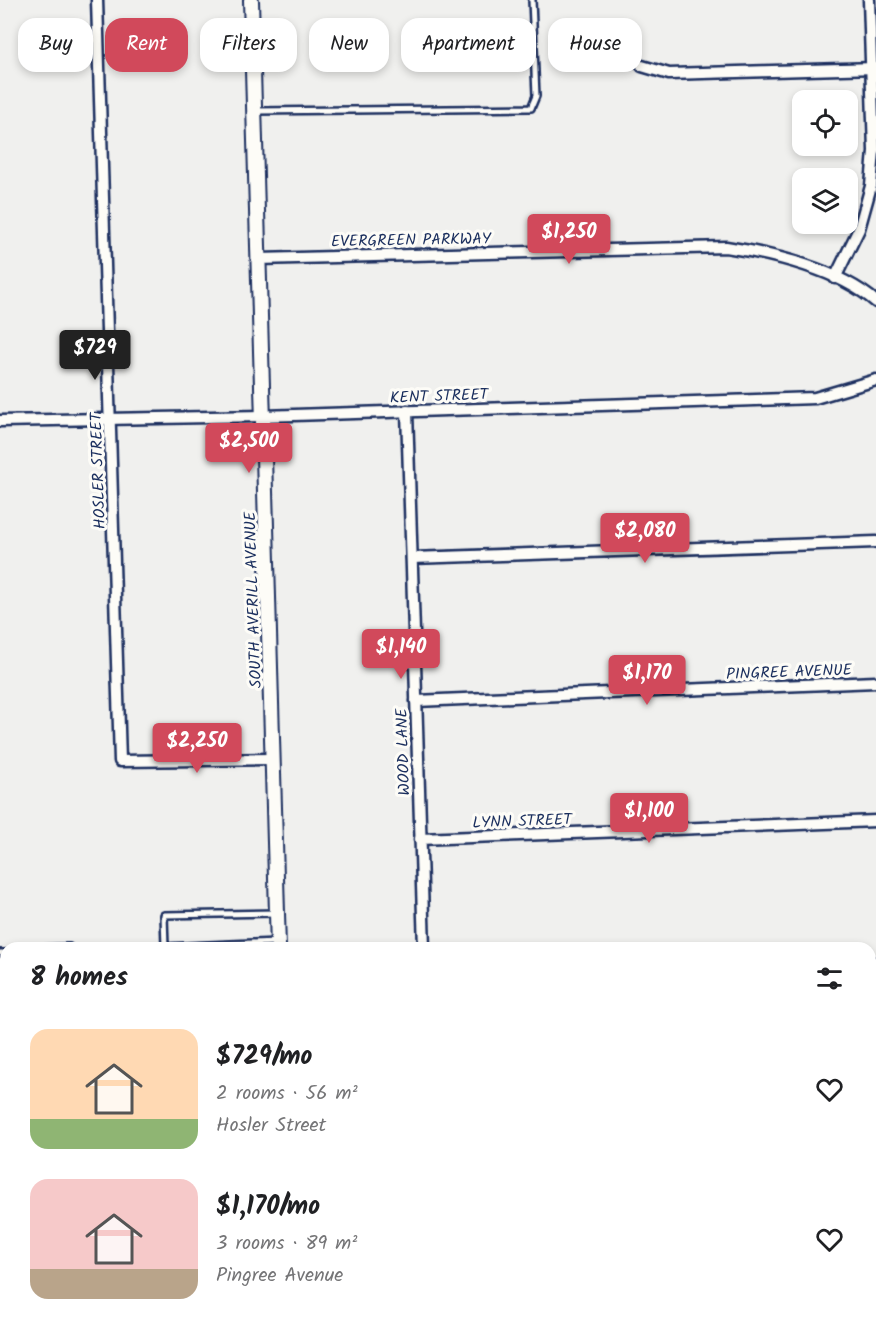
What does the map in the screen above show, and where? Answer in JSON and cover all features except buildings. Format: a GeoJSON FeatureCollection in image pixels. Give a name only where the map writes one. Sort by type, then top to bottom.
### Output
{"type":"FeatureCollection","features":[{"type":"Feature","properties":{"kind":"street","name":"HOSLER STREET"},"geometry":{"type":"LineString","coordinates":[[97,0],[120,761],[273,759]]}},
{"type":"Feature","properties":{"kind":"street","name":"SOUTH AVERILL AVENUE"},"geometry":{"type":"LineString","coordinates":[[251,0],[278,942]]}},
{"type":"Feature","properties":{"kind":"street"},"geometry":{"type":"LineString","coordinates":[[836,278],[858,229],[871,186],[874,152],[869,0]]}},
{"type":"Feature","properties":{"kind":"street"},"geometry":{"type":"LineString","coordinates":[[642,66],[669,74],[873,68]]}},
{"type":"Feature","properties":{"kind":"street","name":"EVERGREEN PARKWAY"},"geometry":{"type":"LineString","coordinates":[[259,259],[726,247],[765,252],[792,260],[836,278],[868,295],[876,302]]}},
{"type":"Feature","properties":{"kind":"street","name":"KENT STREET"},"geometry":{"type":"LineString","coordinates":[[0,421],[263,416],[814,398],[876,380]]}},
{"type":"Feature","properties":{"kind":"street","name":"WOOD LANE"},"geometry":{"type":"LineString","coordinates":[[407,411],[424,942]]}},
{"type":"Feature","properties":{"kind":"street"},"geometry":{"type":"LineString","coordinates":[[412,558],[876,542]]}},
{"type":"Feature","properties":{"kind":"street","name":"PINGREE AVENUE"},"geometry":{"type":"LineString","coordinates":[[416,701],[876,682]]}},
{"type":"Feature","properties":{"kind":"street","name":"LYNN STREET"},"geometry":{"type":"LineString","coordinates":[[420,839],[876,821]]}},
{"type":"Feature","properties":{"kind":"lane"},"geometry":{"type":"LineString","coordinates":[[254,111],[531,108],[536,96],[532,0]]}},
{"type":"Feature","properties":{"kind":"lane"},"geometry":{"type":"LineString","coordinates":[[165,942],[164,915],[277,913]]}}]}
